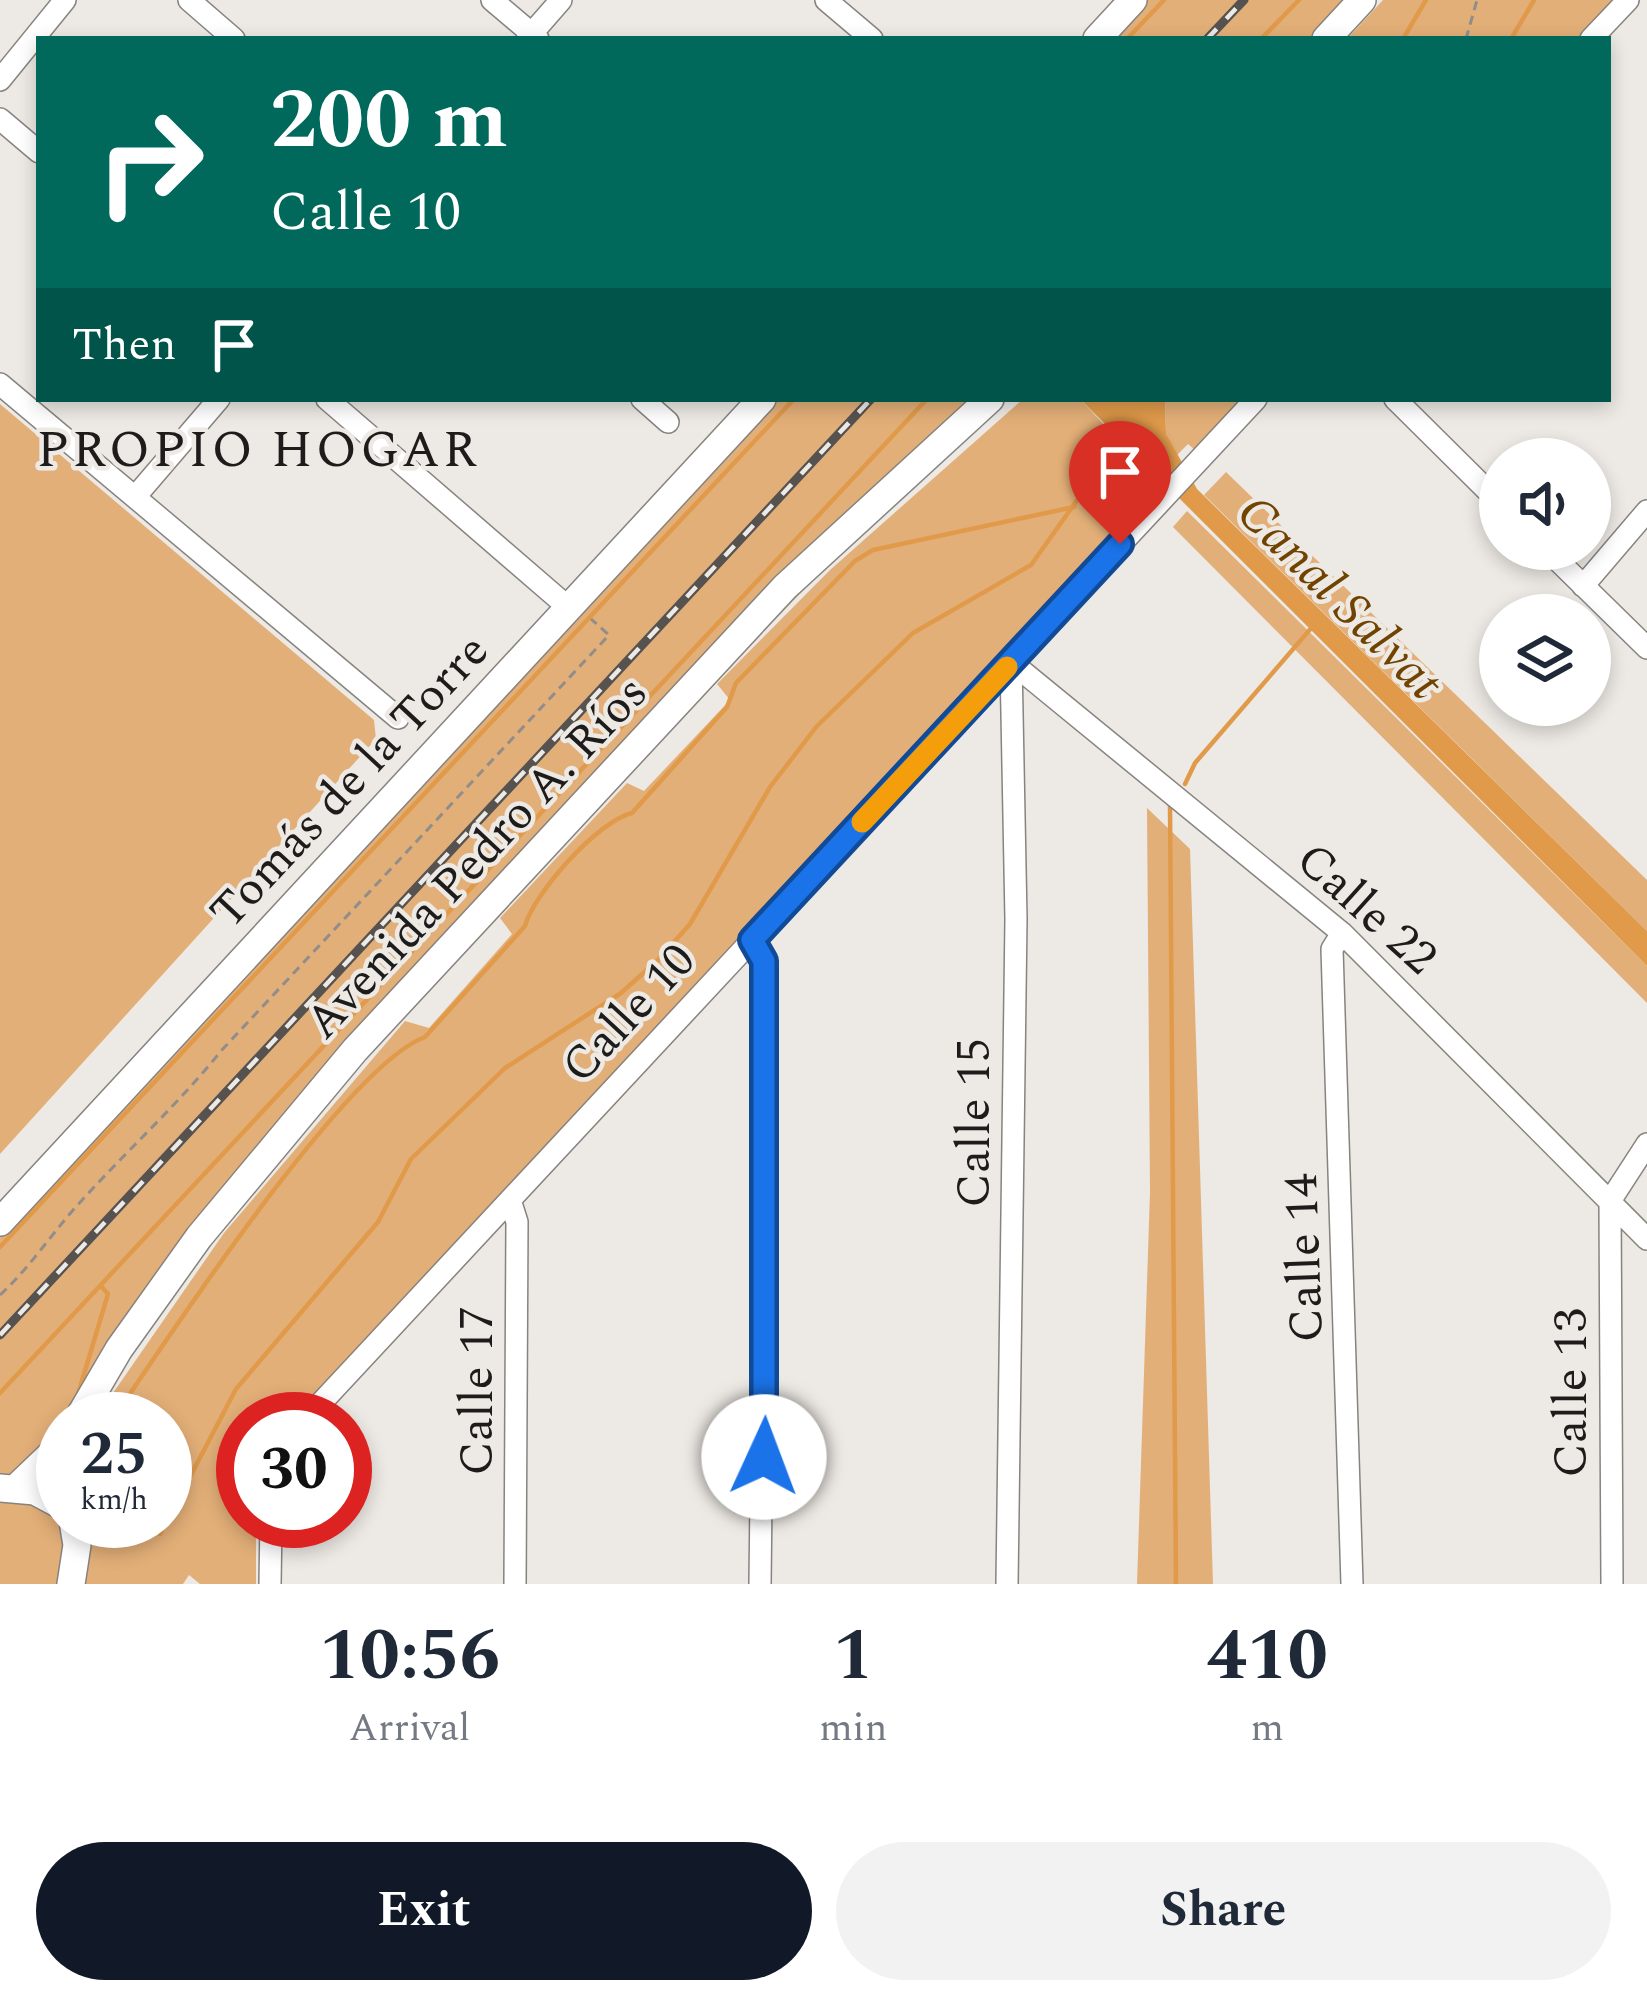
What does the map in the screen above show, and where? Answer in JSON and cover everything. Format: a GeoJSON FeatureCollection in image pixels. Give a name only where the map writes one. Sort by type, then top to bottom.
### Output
{"type":"FeatureCollection","features":[{"type":"Feature","properties":{"kind":"main road"},"geometry":{"type":"LineString","coordinates":[[1100,36],[1133,0]]}},
{"type":"Feature","properties":{"kind":"main road"},"geometry":{"type":"LineString","coordinates":[[1329,36],[1362,0]]}},
{"type":"Feature","properties":{"kind":"main road","name":"Tomás de la Torre"},"geometry":{"type":"LineString","coordinates":[[0,1222],[581,614],[759,402]]}},
{"type":"Feature","properties":{"kind":"main road","name":"Avenida Pedro A. Ríos"},"geometry":{"type":"LineString","coordinates":[[94,1392],[199,1237],[355,1050],[784,587],[986,402]]}},
{"type":"Feature","properties":{"kind":"main road"},"geometry":{"type":"LineString","coordinates":[[8,1487],[36,1471]]}},
{"type":"Feature","properties":{"kind":"main road"},"geometry":{"type":"LineString","coordinates":[[71,1584],[77,1548]]}},
{"type":"Feature","properties":{"kind":"street"},"geometry":{"type":"LineString","coordinates":[[0,80],[65,0]]}},
{"type":"Feature","properties":{"kind":"street"},"geometry":{"type":"LineString","coordinates":[[189,0],[231,36]]}},
{"type":"Feature","properties":{"kind":"street"},"geometry":{"type":"LineString","coordinates":[[492,0],[531,36]]}},
{"type":"Feature","properties":{"kind":"street"},"geometry":{"type":"LineString","coordinates":[[533,36],[561,0]]}},
{"type":"Feature","properties":{"kind":"street"},"geometry":{"type":"LineString","coordinates":[[826,0],[868,36]]}},
{"type":"Feature","properties":{"kind":"street"},"geometry":{"type":"LineString","coordinates":[[1594,36],[1628,0]]}},
{"type":"Feature","properties":{"kind":"street"},"geometry":{"type":"LineString","coordinates":[[0,119],[36,149]]}},
{"type":"Feature","properties":{"kind":"street"},"geometry":{"type":"LineString","coordinates":[[0,384],[398,718]]}},
{"type":"Feature","properties":{"kind":"street"},"geometry":{"type":"LineString","coordinates":[[135,497],[216,402]]}},
{"type":"Feature","properties":{"kind":"street"},"geometry":{"type":"LineString","coordinates":[[331,402],[581,614]]}},
{"type":"Feature","properties":{"kind":"street"},"geometry":{"type":"LineString","coordinates":[[645,402],[668,422]]}},
{"type":"Feature","properties":{"kind":"street","name":"Calle 10"},"geometry":{"type":"LineString","coordinates":[[331,1392],[1253,402]]}},
{"type":"Feature","properties":{"kind":"street"},"geometry":{"type":"LineString","coordinates":[[1399,402],[1479,482]]}},
{"type":"Feature","properties":{"kind":"street"},"geometry":{"type":"LineString","coordinates":[[1583,586],[1647,511]]}},
{"type":"Feature","properties":{"kind":"street"},"geometry":{"type":"LineString","coordinates":[[1567,570],[1647,648]]}},
{"type":"Feature","properties":{"kind":"street","name":"Calle 22"},"geometry":{"type":"LineString","coordinates":[[1011,662],[1342,933],[1647,1239]]}},
{"type":"Feature","properties":{"kind":"street","name":"Calle 15"},"geometry":{"type":"LineString","coordinates":[[1006,1584],[1016,919],[1011,662]]}},
{"type":"Feature","properties":{"kind":"street","name":"Calle 14"},"geometry":{"type":"LineString","coordinates":[[1342,933],[1332,949],[1352,1584]]}},
{"type":"Feature","properties":{"kind":"street"},"geometry":{"type":"LineString","coordinates":[[752,940],[764,961],[766,1072],[760,1584]]}},
{"type":"Feature","properties":{"kind":"street"},"geometry":{"type":"LineString","coordinates":[[1610,1201],[1647,1144]]}},
{"type":"Feature","properties":{"kind":"street","name":"Calle 17"},"geometry":{"type":"LineString","coordinates":[[510,1200],[517,1222],[514,1584]]}},
{"type":"Feature","properties":{"kind":"street","name":"Calle 13"},"geometry":{"type":"LineString","coordinates":[[1610,1201],[1612,1584]]}},
{"type":"Feature","properties":{"kind":"street"},"geometry":{"type":"LineString","coordinates":[[270,1584],[271,1548]]}},
{"type":"Feature","properties":{"kind":"path"},"geometry":{"type":"LineString","coordinates":[[1467,36],[1477,0]]}},
{"type":"Feature","properties":{"kind":"path"},"geometry":{"type":"LineString","coordinates":[[0,1294],[34,1264],[71,1212],[182,1100],[609,635],[581,614]]}},
{"type":"Feature","properties":{"kind":"shaded area"},"geometry":{"type":"Polygon","coordinates":[[[1133,0],[1362,0],[1329,36],[1100,36],[1133,0]]]}},
{"type":"Feature","properties":{"kind":"shaded area"},"geometry":{"type":"Polygon","coordinates":[[[1383,0],[1620,0],[1586,36],[1350,36],[1383,0]]]}},
{"type":"Feature","properties":{"kind":"shaded area"},"geometry":{"type":"Polygon","coordinates":[[[759,402],[987,402],[355,1050],[98,1392],[36,1392],[36,1462],[0,1488],[0,1222],[759,402]]]}},
{"type":"Feature","properties":{"kind":"shaded area"},"geometry":{"type":"Polygon","coordinates":[[[1020,402],[1083,402],[1155,479],[1143,492],[1150,499],[319,1392],[216,1392],[216,1548],[256,1548],[256,1584],[200,1584],[189,1575],[183,1584],[85,1584],[89,1548],[192,1548],[192,1392],[114,1392],[224,1233],[405,1021],[429,1028],[512,934],[500,918],[627,783],[644,791],[730,700],[717,684],[830,570],[1020,402]]]}},
{"type":"Feature","properties":{"kind":"shaded area","name":"Canal Salvat"},"geometry":{"type":"Polygon","coordinates":[[[1083,402],[1165,402],[1166,434],[1197,489],[1647,931],[1647,966],[1083,402]]]}},
{"type":"Feature","properties":{"kind":"shaded area"},"geometry":{"type":"Polygon","coordinates":[[[1165,402],[1245,402],[1196,451],[1188,444],[1176,456],[1166,434],[1165,402]]]}},
{"type":"Feature","properties":{"kind":"shaded area"},"geometry":{"type":"Polygon","coordinates":[[[0,404],[374,720],[376,739],[0,1154],[0,404]]]}},
{"type":"Feature","properties":{"kind":"shaded area"},"geometry":{"type":"Polygon","coordinates":[[[1226,472],[1479,717],[1479,726],[1488,726],[1647,880],[1647,931],[1204,495],[1226,472]]]}},
{"type":"Feature","properties":{"kind":"shaded area"},"geometry":{"type":"Polygon","coordinates":[[[1187,511],[1647,966],[1647,1003],[1173,527],[1187,511]]]}},
{"type":"Feature","properties":{"kind":"shaded area"},"geometry":{"type":"Polygon","coordinates":[[[1147,808],[1190,849],[1213,1584],[1137,1584],[1150,1192],[1147,808]]]}},
{"type":"Feature","properties":{"kind":"shaded area"},"geometry":{"type":"Polygon","coordinates":[[[22,1499],[36,1506],[36,1548],[64,1548],[57,1584],[0,1584],[0,1502],[22,1499]]]}},
{"type":"Feature","properties":{"kind":"waterway","name":"Canal Salvat"},"geometry":{"type":"LineString","coordinates":[[1130,36],[1164,0]]}},
{"type":"Feature","properties":{"kind":"waterway"},"geometry":{"type":"LineString","coordinates":[[1264,36],[1299,0]]}},
{"type":"Feature","properties":{"kind":"waterway"},"geometry":{"type":"LineString","coordinates":[[1405,36],[1426,0]]}},
{"type":"Feature","properties":{"kind":"waterway"},"geometry":{"type":"LineString","coordinates":[[1513,36],[1534,0]]}},
{"type":"Feature","properties":{"kind":"waterway"},"geometry":{"type":"LineString","coordinates":[[0,1247],[791,402]]}},
{"type":"Feature","properties":{"kind":"waterway"},"geometry":{"type":"LineString","coordinates":[[0,1393],[924,402]]}},
{"type":"Feature","properties":{"kind":"waterway"},"geometry":{"type":"LineString","coordinates":[[192,1473],[236,1389],[378,1222],[411,1159],[505,1068],[621,993],[659,959],[690,924],[770,787],[817,726],[913,633],[1031,565],[1095,475]]}},
{"type":"Feature","properties":{"kind":"waterway"},"geometry":{"type":"LineString","coordinates":[[131,1392],[260,1209],[351,1098],[391,1058],[425,1037],[525,926],[569,860],[602,829],[632,813],[727,707],[736,683],[855,561],[873,550],[1074,507]]}},
{"type":"Feature","properties":{"kind":"waterway"},"geometry":{"type":"LineString","coordinates":[[1185,784],[1195,763],[1313,626]]}},
{"type":"Feature","properties":{"kind":"waterway"},"geometry":{"type":"LineString","coordinates":[[1170,806],[1176,1584]]}},
{"type":"Feature","properties":{"kind":"waterway"},"geometry":{"type":"LineString","coordinates":[[79,1392],[108,1294],[101,1286]]}},
{"type":"Feature","properties":{"kind":"railway"},"geometry":{"type":"LineString","coordinates":[[1210,36],[1244,0]]}},
{"type":"Feature","properties":{"kind":"railway"},"geometry":{"type":"LineString","coordinates":[[0,1335],[868,402]]}},
{"type":"Feature","properties":{"kind":"slow traffic"},"geometry":{"type":"LineString","coordinates":[[862,822],[1007,667]]}},
{"type":"Feature","properties":{"kind":"district","name":"PROPIO HOGAR"},"geometry":{"type":"Point","coordinates":[258,448]}},
{"type":"Feature","properties":{"kind":"route"},"geometry":{"type":"LineString","coordinates":[[764,1457],[764,961],[752,940],[1120,544]]}}]}
